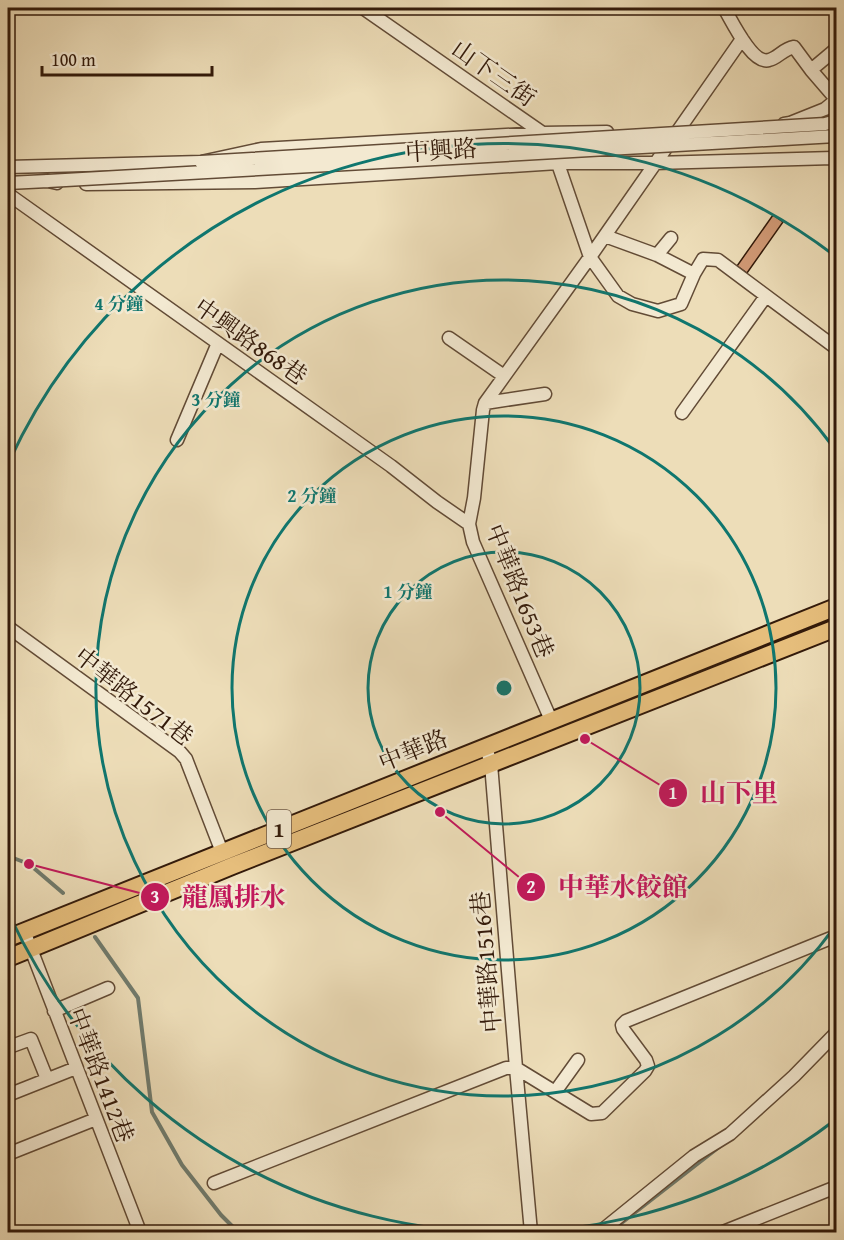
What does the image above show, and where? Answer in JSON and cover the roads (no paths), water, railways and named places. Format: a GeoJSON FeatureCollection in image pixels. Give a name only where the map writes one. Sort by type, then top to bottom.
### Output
{"type":"FeatureCollection","features":[{"type":"Feature","properties":{"kind":"main road","name":"中華路"},"geometry":{"type":"LineString","coordinates":[[8,938],[837,606]]}},
{"type":"Feature","properties":{"kind":"main road","name":"中華路"},"geometry":{"type":"LineString","coordinates":[[8,958],[232,866],[837,628]]}},
{"type":"Feature","properties":{"kind":"main road"},"geometry":{"type":"LineString","coordinates":[[551,720],[559,737]]}},
{"type":"Feature","properties":{"kind":"street","name":"山下三街"},"geometry":{"type":"LineString","coordinates":[[363,8],[543,133],[558,163],[590,257],[618,296],[632,304],[658,311],[681,304],[694,274]]}},
{"type":"Feature","properties":{"kind":"street"},"geometry":{"type":"LineString","coordinates":[[724,8],[742,39],[756,57],[769,60],[794,47],[837,99]]}},
{"type":"Feature","properties":{"kind":"street","name":"中華路1653巷"},"geometry":{"type":"LineString","coordinates":[[551,720],[473,542],[468,524],[474,498],[483,410],[485,403],[742,39]]}},
{"type":"Feature","properties":{"kind":"street"},"geometry":{"type":"LineString","coordinates":[[811,70],[837,49]]}},
{"type":"Feature","properties":{"kind":"street","name":"中興路"},"geometry":{"type":"LineString","coordinates":[[790,123],[825,109],[837,99]]}},
{"type":"Feature","properties":{"kind":"street","name":"中興路"},"geometry":{"type":"LineString","coordinates":[[201,162],[261,149],[543,133],[679,130],[837,120]]}},
{"type":"Feature","properties":{"kind":"street","name":"中興路"},"geometry":{"type":"LineString","coordinates":[[8,167],[201,162],[825,124],[837,120]]}},
{"type":"Feature","properties":{"kind":"street","name":"中興路"},"geometry":{"type":"LineString","coordinates":[[8,183],[837,136]]}},
{"type":"Feature","properties":{"kind":"street","name":"中興路"},"geometry":{"type":"LineString","coordinates":[[48,181],[61,184],[255,182],[558,163],[833,158],[837,161]]}},
{"type":"Feature","properties":{"kind":"street","name":"中興路868巷"},"geometry":{"type":"LineString","coordinates":[[8,194],[391,466],[468,524]]}},
{"type":"Feature","properties":{"kind":"street"},"geometry":{"type":"LineString","coordinates":[[605,236],[657,255],[694,274],[703,259],[718,261],[837,348]]}},
{"type":"Feature","properties":{"kind":"street"},"geometry":{"type":"LineString","coordinates":[[657,255],[671,238]]}},
{"type":"Feature","properties":{"kind":"street"},"geometry":{"type":"LineString","coordinates":[[682,413],[766,296]]}},
{"type":"Feature","properties":{"kind":"street"},"geometry":{"type":"LineString","coordinates":[[449,338],[504,376]]}},
{"type":"Feature","properties":{"kind":"street"},"geometry":{"type":"LineString","coordinates":[[177,440],[218,343]]}},
{"type":"Feature","properties":{"kind":"street"},"geometry":{"type":"LineString","coordinates":[[485,403],[545,394]]}},
{"type":"Feature","properties":{"kind":"street","name":"中華路1571巷"},"geometry":{"type":"LineString","coordinates":[[8,627],[180,752],[186,759],[222,852]]}},
{"type":"Feature","properties":{"kind":"street","name":"中華路1516巷"},"geometry":{"type":"LineString","coordinates":[[486,747],[491,764],[531,1233]]}},
{"type":"Feature","properties":{"kind":"street","name":"中華路1412巷"},"geometry":{"type":"LineString","coordinates":[[24,931],[140,1233]]}},
{"type":"Feature","properties":{"kind":"street"},"geometry":{"type":"LineString","coordinates":[[214,1184],[506,1068],[516,1068],[591,1114],[602,1113],[648,1066],[623,1029],[622,1025],[626,1021],[837,936]]}},
{"type":"Feature","properties":{"kind":"street"},"geometry":{"type":"LineString","coordinates":[[54,1011],[108,988]]}},
{"type":"Feature","properties":{"kind":"street"},"geometry":{"type":"LineString","coordinates":[[600,1233],[694,1156],[730,1134],[837,1033]]}},
{"type":"Feature","properties":{"kind":"street"},"geometry":{"type":"LineString","coordinates":[[9,1047],[31,1039],[47,1079]]}},
{"type":"Feature","properties":{"kind":"street"},"geometry":{"type":"LineString","coordinates":[[555,1092],[578,1060]]}},
{"type":"Feature","properties":{"kind":"street"},"geometry":{"type":"LineString","coordinates":[[8,1095],[76,1068]]}},
{"type":"Feature","properties":{"kind":"street"},"geometry":{"type":"LineString","coordinates":[[8,1154],[96,1119]]}},
{"type":"Feature","properties":{"kind":"street"},"geometry":{"type":"LineString","coordinates":[[723,1233],[837,1187]]}},
{"type":"Feature","properties":{"kind":"waterway"},"geometry":{"type":"LineString","coordinates":[[8,856],[29,864],[63,893]]}},
{"type":"Feature","properties":{"kind":"waterway"},"geometry":{"type":"LineString","coordinates":[[95,937],[138,998],[152,1112],[182,1165],[221,1215],[238,1232]]}},
{"type":"Feature","properties":{"kind":"waterway"},"geometry":{"type":"LineString","coordinates":[[610,1232],[723,1144]]}},
{"type":"Feature","properties":{"kind":"place","name":"山下里"},"geometry":{"type":"Point","coordinates":[585,739]}},
{"type":"Feature","properties":{"kind":"place","name":"中華水餃館"},"geometry":{"type":"Point","coordinates":[440,812]}},
{"type":"Feature","properties":{"kind":"place","name":"龍鳳排水"},"geometry":{"type":"Point","coordinates":[29,864]}}]}
